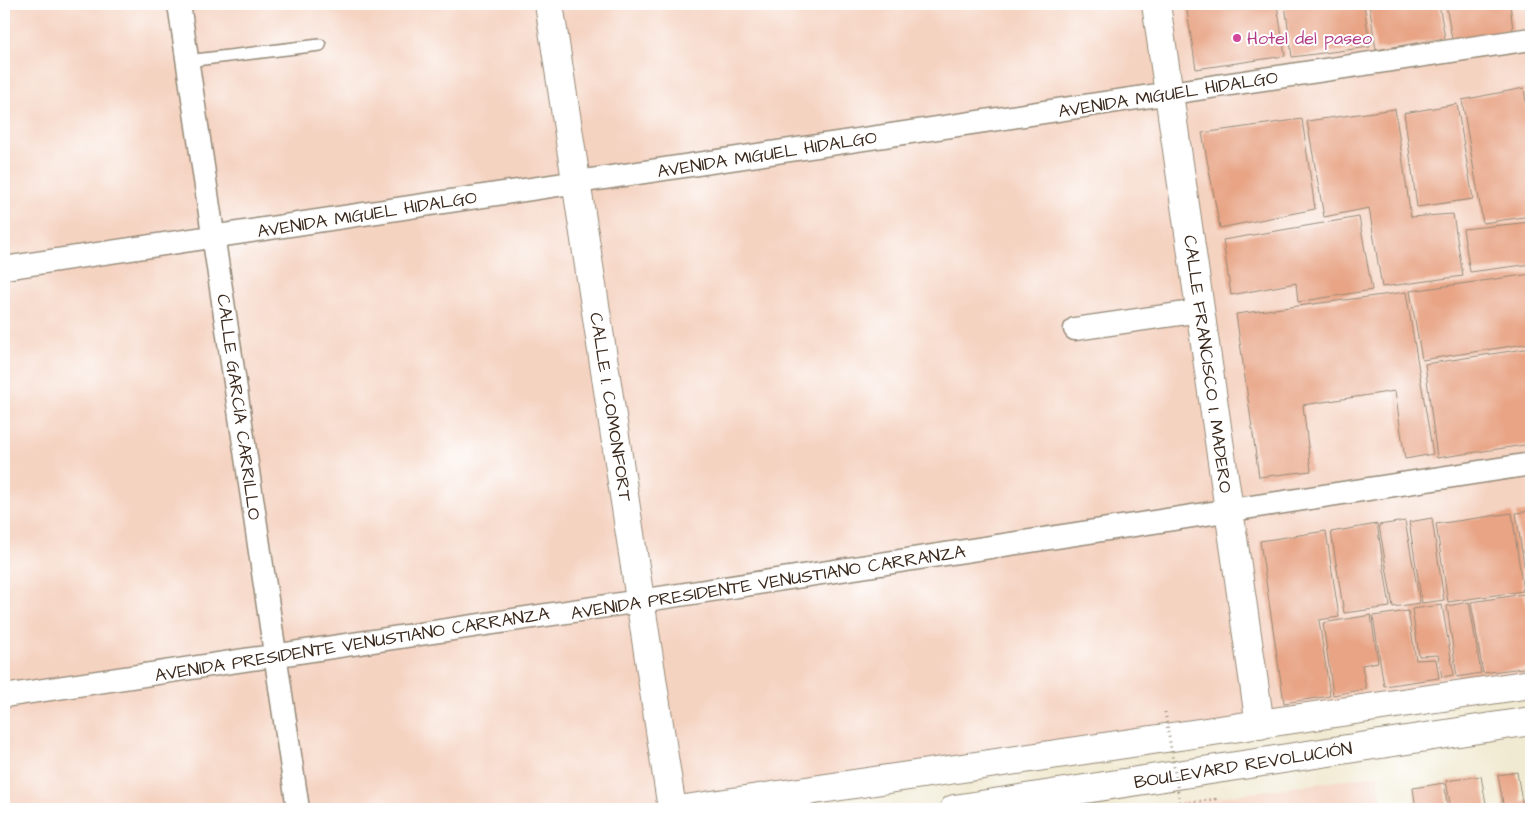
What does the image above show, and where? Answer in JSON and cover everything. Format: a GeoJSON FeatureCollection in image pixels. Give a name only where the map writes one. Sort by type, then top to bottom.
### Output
{"type":"FeatureCollection","features":[{"type":"Feature","properties":{"kind":"main road","name":"CALLE I. COMONFORT"},"geometry":{"type":"LineString","coordinates":[[549,4],[672,809]]}},
{"type":"Feature","properties":{"kind":"main road","name":"CALLE FRANCISCO I. MADERO"},"geometry":{"type":"LineString","coordinates":[[1156,4],[1260,724]]}},
{"type":"Feature","properties":{"kind":"main road"},"geometry":{"type":"LineString","coordinates":[[686,809],[1531,684]]}},
{"type":"Feature","properties":{"kind":"main road","name":"BOULEVARD REVOLUCIÓN"},"geometry":{"type":"LineString","coordinates":[[954,809],[1044,803],[1531,721]]}},
{"type":"Feature","properties":{"kind":"street","name":"CALLE GARCÍA CARRILLO"},"geometry":{"type":"LineString","coordinates":[[179,4],[298,809]]}},
{"type":"Feature","properties":{"kind":"street","name":"AVENIDA MIGUEL HIDALGO"},"geometry":{"type":"LineString","coordinates":[[4,268],[1531,39]]}},
{"type":"Feature","properties":{"kind":"street"},"geometry":{"type":"LineString","coordinates":[[1074,329],[1200,311]]}},
{"type":"Feature","properties":{"kind":"street","name":"AVENIDA PRESIDENTE VENUSTIANO CARRANZA"},"geometry":{"type":"LineString","coordinates":[[4,696],[640,601],[1531,464]]}},
{"type":"Feature","properties":{"kind":"lane"},"geometry":{"type":"LineString","coordinates":[[187,61],[320,46]]}},
{"type":"Feature","properties":{"kind":"path"},"geometry":{"type":"LineString","coordinates":[[1165,712],[1180,804],[1215,799]]}},
{"type":"Feature","properties":{"kind":"shaded area"},"geometry":{"type":"Polygon","coordinates":[[[4,4],[1531,4],[1531,691],[732,809],[4,809],[4,4]]]}},
{"type":"Feature","properties":{"kind":"shaded area"},"geometry":{"type":"Polygon","coordinates":[[[1378,775],[1383,809],[1134,809],[1378,775]]]}},
{"type":"Feature","properties":{"kind":"building"},"geometry":{"type":"Polygon","coordinates":[[[1186,4],[1277,4],[1285,56],[1196,69],[1186,4]]]}},
{"type":"Feature","properties":{"kind":"building"},"geometry":{"type":"Polygon","coordinates":[[[1285,4],[1364,4],[1370,47],[1292,57],[1285,4]]]}},
{"type":"Feature","properties":{"kind":"building"},"geometry":{"type":"Polygon","coordinates":[[[1369,4],[1439,4],[1445,38],[1376,50],[1369,4]]]}},
{"type":"Feature","properties":{"kind":"building"},"geometry":{"type":"Polygon","coordinates":[[[1446,4],[1510,4],[1513,30],[1452,40],[1446,4]]]}},
{"type":"Feature","properties":{"kind":"building"},"geometry":{"type":"Polygon","coordinates":[[[1524,88],[1531,139],[1531,216],[1483,223],[1462,100],[1524,88]]]}},
{"type":"Feature","properties":{"kind":"building"},"geometry":{"type":"Polygon","coordinates":[[[1457,104],[1473,199],[1417,207],[1404,113],[1457,104]]]}},
{"type":"Feature","properties":{"kind":"building"},"geometry":{"type":"Polygon","coordinates":[[[1395,109],[1411,217],[1453,214],[1463,276],[1382,287],[1369,208],[1324,217],[1307,121],[1395,109]]]}},
{"type":"Feature","properties":{"kind":"building"},"geometry":{"type":"Polygon","coordinates":[[[1302,119],[1315,209],[1220,228],[1202,133],[1302,119]]]}},
{"type":"Feature","properties":{"kind":"building"},"geometry":{"type":"Polygon","coordinates":[[[1359,217],[1372,290],[1298,302],[1296,283],[1231,295],[1223,240],[1359,217]]]}},
{"type":"Feature","properties":{"kind":"building"},"geometry":{"type":"Polygon","coordinates":[[[1531,222],[1531,264],[1470,272],[1463,229],[1531,222]]]}},
{"type":"Feature","properties":{"kind":"building"},"geometry":{"type":"Polygon","coordinates":[[[1531,274],[1531,343],[1422,360],[1410,291],[1531,274]]]}},
{"type":"Feature","properties":{"kind":"building"},"geometry":{"type":"Polygon","coordinates":[[[1406,292],[1433,454],[1405,459],[1395,391],[1303,405],[1311,471],[1259,477],[1236,314],[1406,292]]]}},
{"type":"Feature","properties":{"kind":"building"},"geometry":{"type":"Polygon","coordinates":[[[1531,348],[1531,444],[1437,458],[1425,364],[1531,348]]]}},
{"type":"Feature","properties":{"kind":"building"},"geometry":{"type":"Polygon","coordinates":[[[1531,511],[1531,590],[1528,591],[1516,513],[1531,511]]]}},
{"type":"Feature","properties":{"kind":"building"},"geometry":{"type":"Polygon","coordinates":[[[1512,513],[1523,591],[1448,602],[1436,524],[1512,513]]]}},
{"type":"Feature","properties":{"kind":"building"},"geometry":{"type":"Polygon","coordinates":[[[1432,518],[1444,600],[1422,603],[1409,522],[1432,518]]]}},
{"type":"Feature","properties":{"kind":"building"},"geometry":{"type":"Polygon","coordinates":[[[1405,521],[1420,603],[1393,607],[1379,525],[1405,521]]]}},
{"type":"Feature","properties":{"kind":"building"},"geometry":{"type":"Polygon","coordinates":[[[1377,524],[1390,607],[1344,613],[1331,532],[1377,524]]]}},
{"type":"Feature","properties":{"kind":"building"},"geometry":{"type":"Polygon","coordinates":[[[1326,531],[1339,617],[1319,620],[1330,696],[1284,703],[1260,541],[1326,531]]]}},
{"type":"Feature","properties":{"kind":"building"},"geometry":{"type":"Polygon","coordinates":[[[1524,594],[1531,638],[1531,667],[1483,673],[1471,602],[1524,594]]]}},
{"type":"Feature","properties":{"kind":"building"},"geometry":{"type":"Polygon","coordinates":[[[1469,602],[1481,673],[1457,677],[1447,606],[1469,602]]]}},
{"type":"Feature","properties":{"kind":"building"},"geometry":{"type":"Polygon","coordinates":[[[1442,605],[1454,675],[1442,677],[1438,655],[1419,656],[1412,609],[1442,605]]]}},
{"type":"Feature","properties":{"kind":"building"},"geometry":{"type":"Polygon","coordinates":[[[1408,611],[1416,660],[1436,659],[1439,678],[1384,686],[1373,616],[1408,611]]]}},
{"type":"Feature","properties":{"kind":"building"},"geometry":{"type":"Polygon","coordinates":[[[1371,615],[1378,662],[1362,665],[1366,689],[1333,695],[1323,623],[1371,615]]]}},
{"type":"Feature","properties":{"kind":"building"},"geometry":{"type":"Polygon","coordinates":[[[1517,772],[1522,802],[1531,800],[1531,809],[1504,809],[1498,775],[1517,772]]]}},
{"type":"Feature","properties":{"kind":"building"},"geometry":{"type":"Polygon","coordinates":[[[1481,776],[1487,809],[1451,809],[1446,781],[1481,776]]]}},
{"type":"Feature","properties":{"kind":"building"},"geometry":{"type":"Polygon","coordinates":[[[1444,783],[1448,809],[1416,809],[1413,788],[1444,783]]]}},
{"type":"Feature","properties":{"kind":"place","name":"Hotel del paseo"},"geometry":{"type":"Point","coordinates":[1237,38]}}]}
